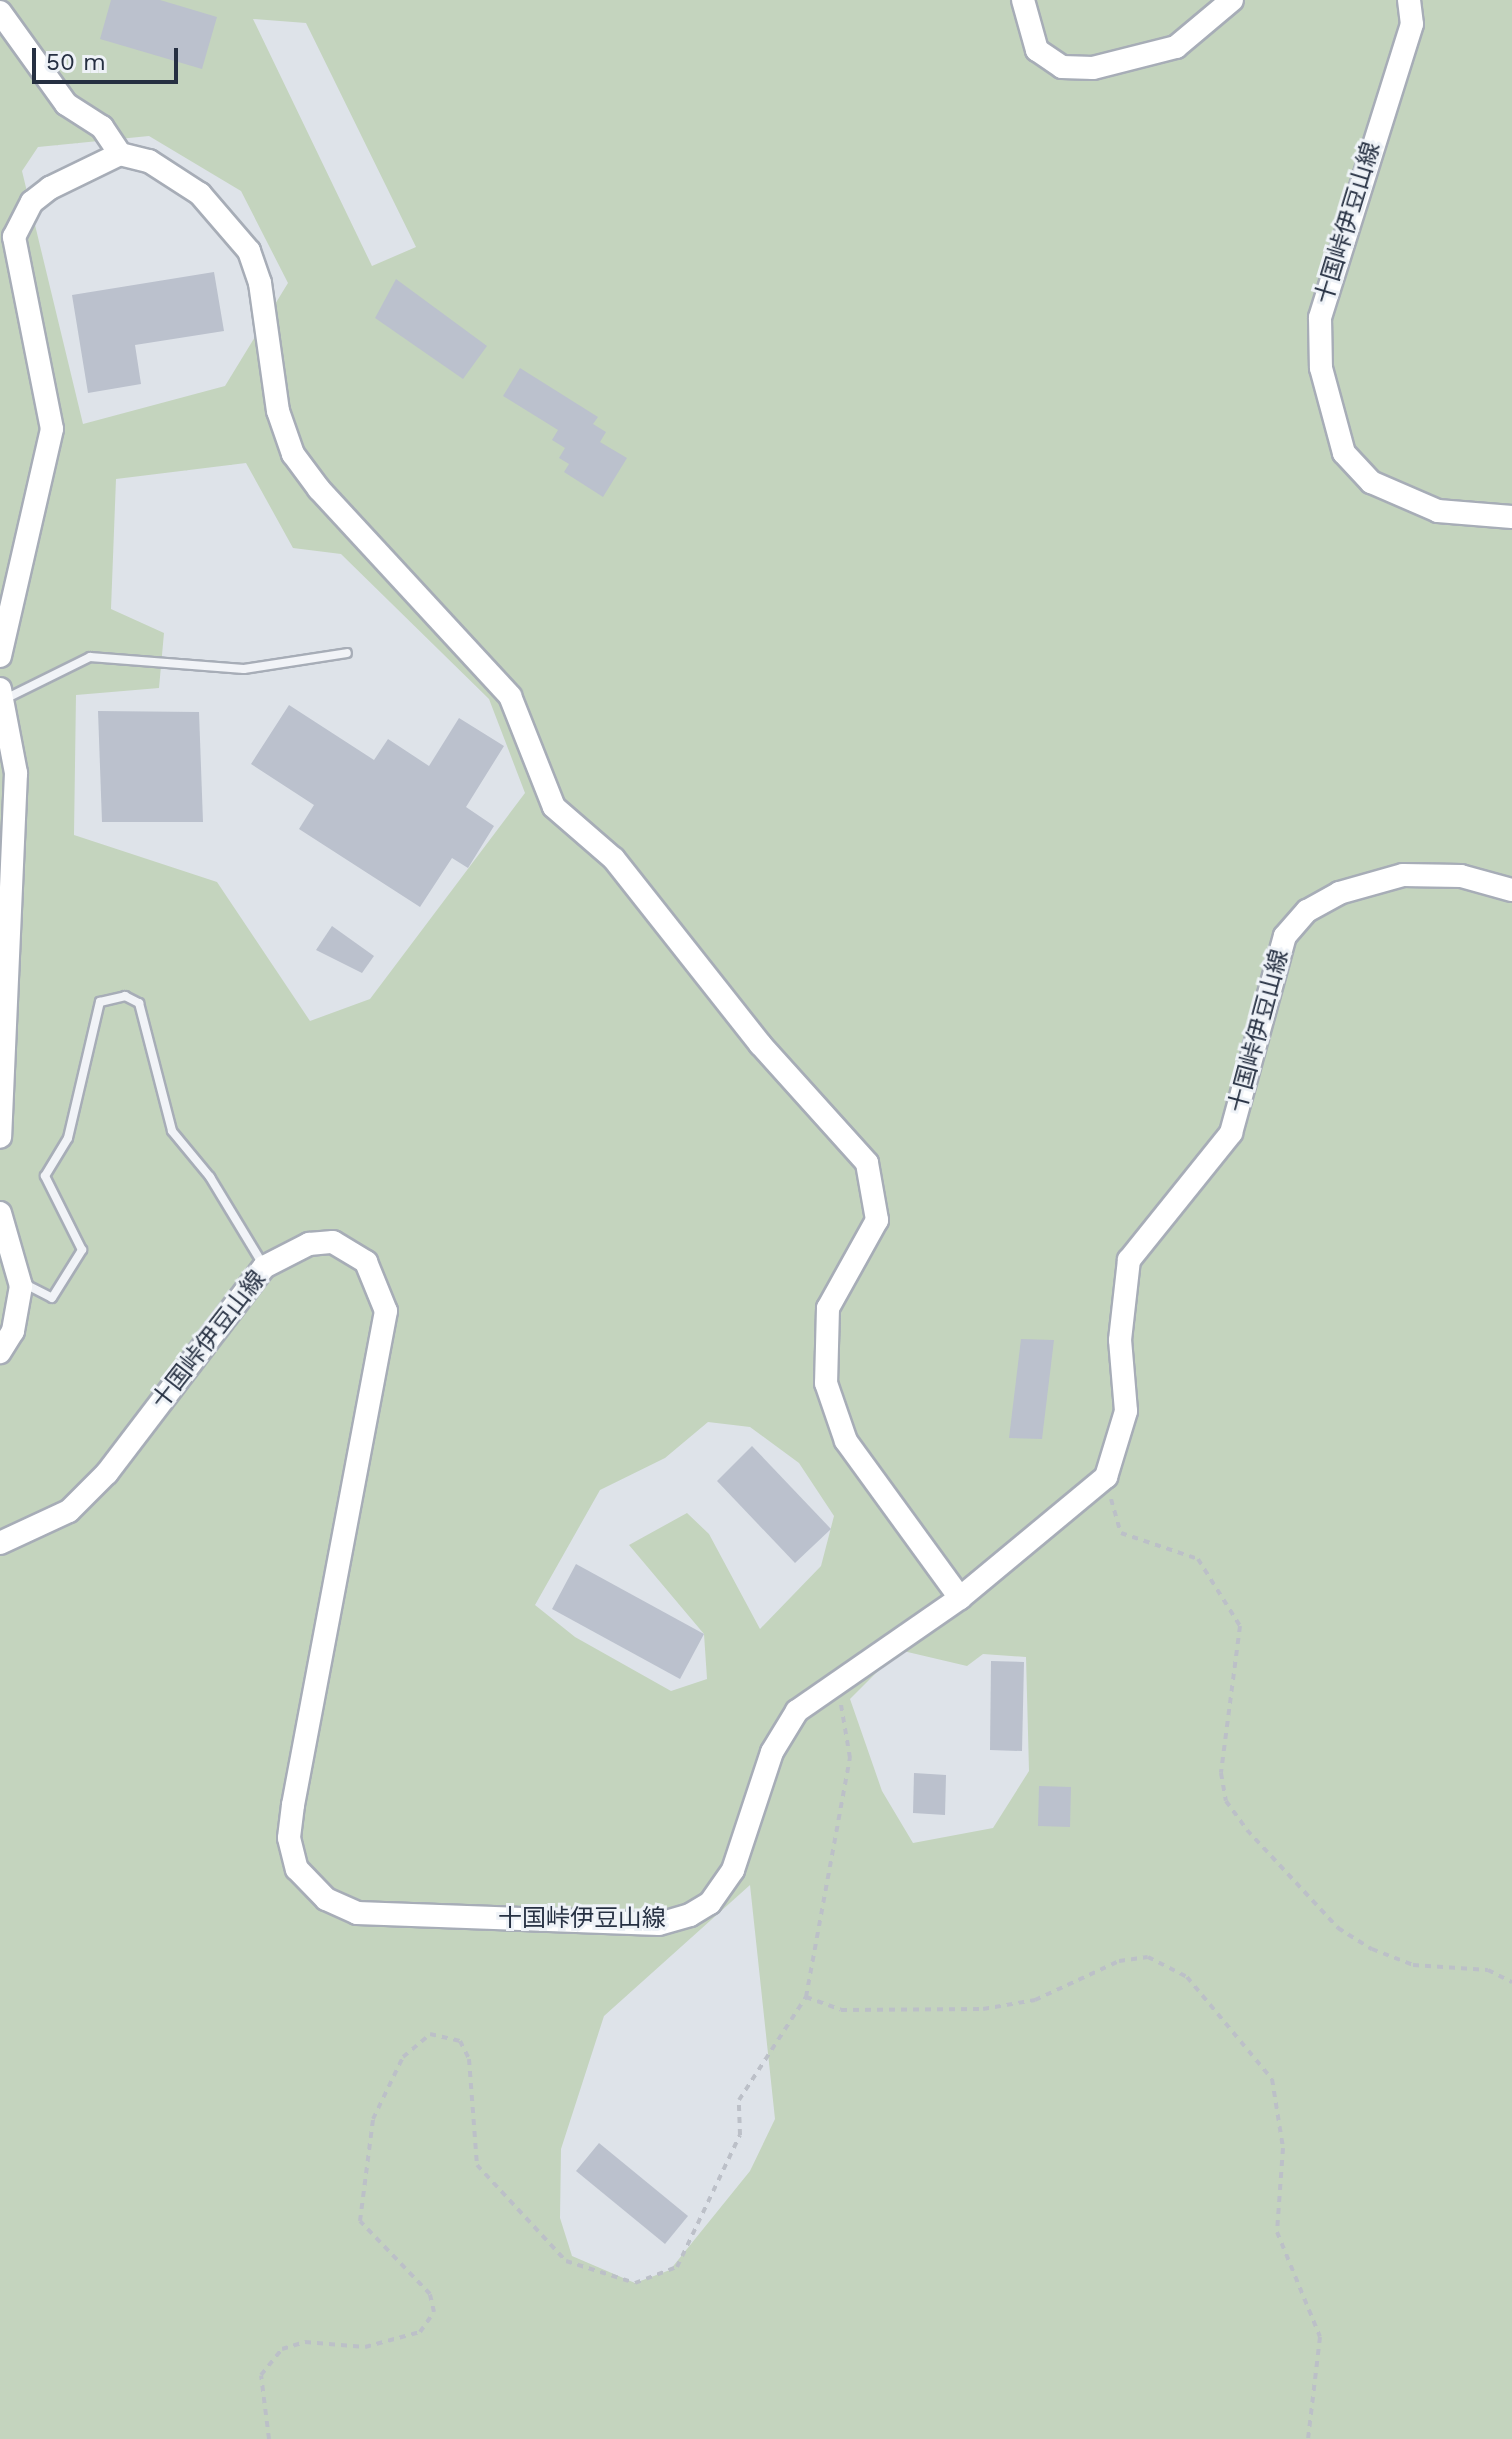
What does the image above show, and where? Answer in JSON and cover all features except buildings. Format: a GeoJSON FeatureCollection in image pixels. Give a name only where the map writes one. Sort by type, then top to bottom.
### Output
{"type":"FeatureCollection","features":[{"type":"Feature","properties":{"kind":"main road"},"geometry":{"type":"LineString","coordinates":[[1023,0],[1037,50],[1062,67],[1093,68],[1176,47],[1232,0]]}},
{"type":"Feature","properties":{"kind":"main road","name":"十国峠伊豆山線"},"geometry":{"type":"LineString","coordinates":[[1409,0],[1412,24],[1320,318],[1321,368],[1344,453],[1371,482],[1438,511],[1512,517]]}},
{"type":"Feature","properties":{"kind":"main road"},"geometry":{"type":"LineString","coordinates":[[0,12],[66,104],[102,127],[120,154]]}},
{"type":"Feature","properties":{"kind":"main road"},"geometry":{"type":"LineString","coordinates":[[0,656],[52,429],[14,237],[32,202],[120,154],[149,161],[226,219],[260,283],[270,377],[293,454],[349,525],[510,696],[554,807],[614,859],[760,1044],[867,1163],[877,1220],[828,1308],[826,1383],[846,1441],[960,1598]]}},
{"type":"Feature","properties":{"kind":"main road"},"geometry":{"type":"LineString","coordinates":[[0,1137],[16,773],[1,694]]}},
{"type":"Feature","properties":{"kind":"main road","name":"十国峠伊豆山線"},"geometry":{"type":"LineString","coordinates":[[0,1543],[69,1511],[107,1473],[264,1267],[283,1253],[333,1242],[366,1262],[386,1311],[289,1838],[297,1869],[326,1899],[357,1913],[418,1918],[659,1924],[690,1915],[710,1903],[733,1870],[772,1752],[797,1711],[832,1680],[960,1598],[1106,1477],[1125,1420],[1120,1340],[1129,1260],[1231,1133],[1285,936],[1307,911],[1339,893],[1403,875],[1461,876],[1512,890]]}},
{"type":"Feature","properties":{"kind":"main road"},"geometry":{"type":"LineString","coordinates":[[0,1213],[20,1280],[13,1331],[0,1352]]}},
{"type":"Feature","properties":{"kind":"lane"},"geometry":{"type":"LineString","coordinates":[[1,694],[90,657],[244,669],[347,653]]}},
{"type":"Feature","properties":{"kind":"lane"},"geometry":{"type":"LineString","coordinates":[[20,1280],[52,1298],[82,1250],[45,1176],[68,1138],[100,1002],[125,996],[139,1003],[172,1131],[210,1177],[264,1267]]}},
{"type":"Feature","properties":{"kind":"path"},"geometry":{"type":"LineString","coordinates":[[1106,1477],[1121,1533],[1198,1559],[1240,1626],[1221,1773],[1226,1801],[1247,1830],[1338,1928],[1372,1949],[1413,1965],[1488,1970],[1512,1982]]}},
{"type":"Feature","properties":{"kind":"path"},"geometry":{"type":"LineString","coordinates":[[269,2439],[261,2375],[282,2349],[305,2342],[365,2347],[420,2332],[434,2312],[430,2294],[360,2221],[373,2119],[416,2043],[446,2033],[464,2050],[477,2165],[566,2261],[635,2283],[677,2267],[740,2135],[739,2100],[806,1997],[850,1758],[832,1680]]}},
{"type":"Feature","properties":{"kind":"path"},"geometry":{"type":"LineString","coordinates":[[806,1997],[841,2010],[983,2009],[1035,2000],[1119,1961],[1148,1957],[1187,1977],[1272,2079],[1283,2148],[1277,2232],[1320,2337],[1308,2439]]}},
{"type":"Feature","properties":{"kind":"green space"},"geometry":{"type":"Polygon","coordinates":[[[0,0],[1512,0],[1512,2439],[0,2439],[0,0]],[[253,19],[372,266],[416,247],[306,23],[253,19]],[[149,136],[38,147],[22,171],[83,424],[225,386],[288,283],[241,191],[149,136]],[[246,463],[116,479],[111,609],[164,633],[159,688],[76,695],[74,835],[217,882],[310,1021],[370,999],[525,793],[489,699],[341,554],[293,548],[246,463]],[[708,1422],[665,1458],[600,1490],[535,1605],[575,1637],[671,1691],[707,1679],[704,1634],[629,1545],[687,1513],[709,1534],[760,1629],[821,1566],[834,1516],[799,1463],[750,1427],[708,1422]],[[899,1650],[850,1699],[882,1791],[913,1843],[993,1828],[1029,1771],[1026,1657],[983,1654],[967,1666],[899,1650]],[[750,1885],[604,2016],[561,2149],[560,2218],[572,2256],[635,2283],[670,2270],[750,2171],[775,2119],[750,1885]]]}}]}
